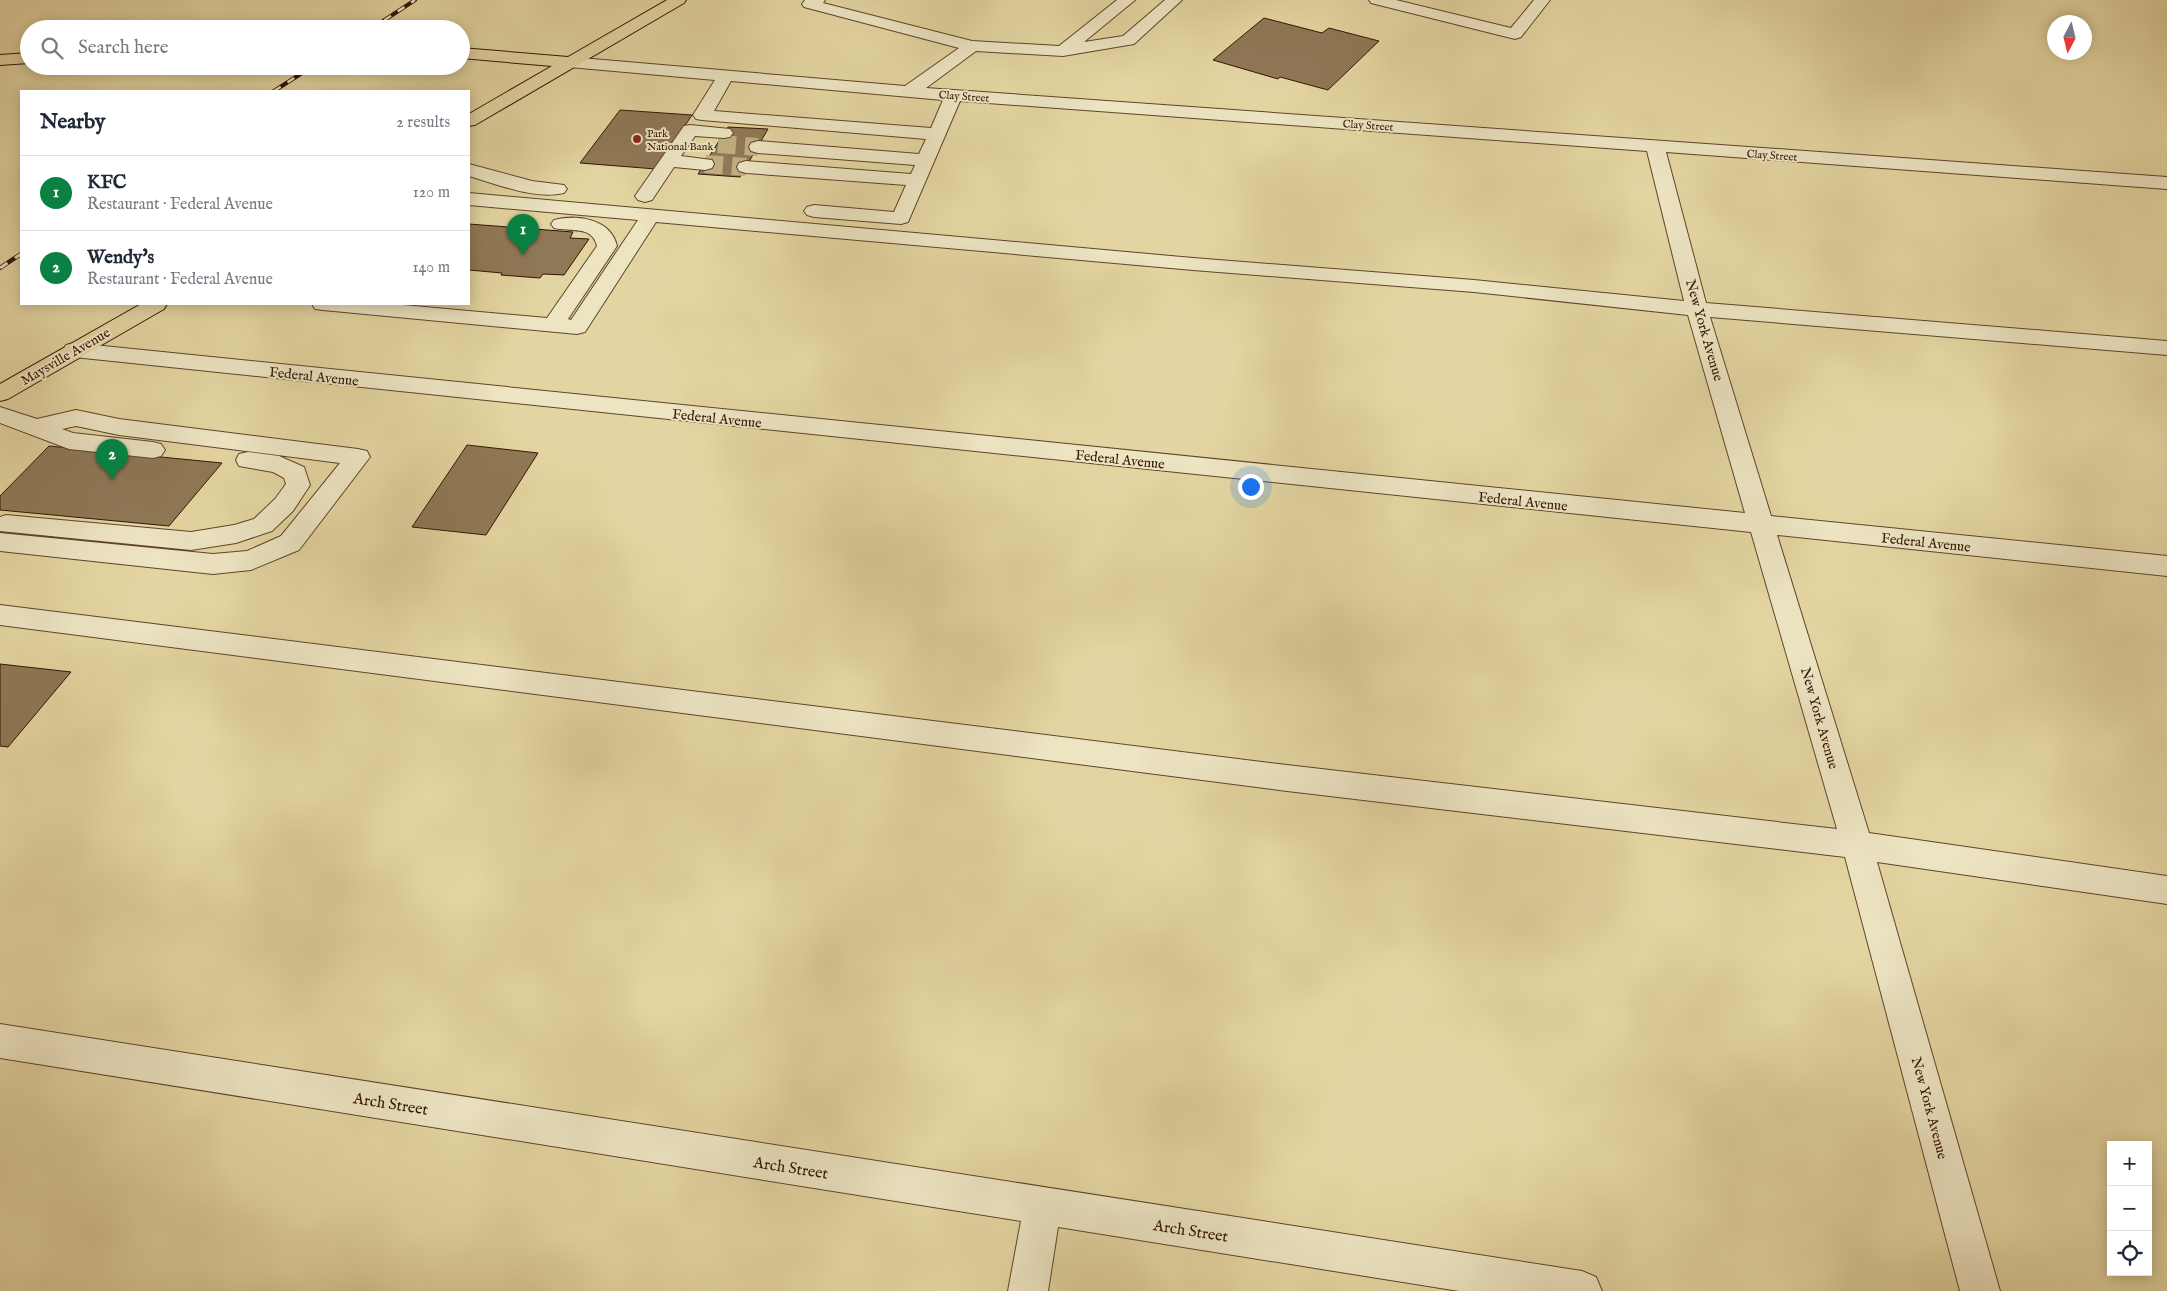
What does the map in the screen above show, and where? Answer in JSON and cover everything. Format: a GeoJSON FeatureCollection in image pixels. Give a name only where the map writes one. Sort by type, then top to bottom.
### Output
{"type":"FeatureCollection","features":[{"type":"Feature","properties":{"kind":"main road"},"geometry":{"type":"LineString","coordinates":[[470,120],[678,0]]}},
{"type":"Feature","properties":{"kind":"main road"},"geometry":{"type":"LineString","coordinates":[[470,54],[569,62]]}},
{"type":"Feature","properties":{"kind":"main road"},"geometry":{"type":"LineString","coordinates":[[0,60],[20,59]]}},
{"type":"Feature","properties":{"kind":"main road","name":"Maysville Avenue"},"geometry":{"type":"LineString","coordinates":[[0,394],[154,305]]}},
{"type":"Feature","properties":{"kind":"street"},"geometry":{"type":"LineString","coordinates":[[817,0],[810,4],[972,46],[1063,51],[1128,40],[1174,0]]}},
{"type":"Feature","properties":{"kind":"street"},"geometry":{"type":"LineString","coordinates":[[1377,0],[1515,34],[1542,0]]}},
{"type":"Feature","properties":{"kind":"street"},"geometry":{"type":"LineString","coordinates":[[1101,2],[1122,3]]}},
{"type":"Feature","properties":{"kind":"street"},"geometry":{"type":"LineString","coordinates":[[1063,51],[1122,3]]}},
{"type":"Feature","properties":{"kind":"street"},"geometry":{"type":"LineString","coordinates":[[909,92],[972,46]]}},
{"type":"Feature","properties":{"kind":"street","name":"Clay Street"},"geometry":{"type":"LineString","coordinates":[[569,62],[909,92],[2167,183]]}},
{"type":"Feature","properties":{"kind":"street"},"geometry":{"type":"LineString","coordinates":[[726,76],[702,115],[926,159]]}},
{"type":"Feature","properties":{"kind":"street"},"geometry":{"type":"LineString","coordinates":[[793,209],[901,218],[954,95]]}},
{"type":"Feature","properties":{"kind":"street"},"geometry":{"type":"LineString","coordinates":[[334,305],[577,327],[648,206],[676,151],[690,130],[715,148],[676,151]]}},
{"type":"Feature","properties":{"kind":"street","name":"New York Avenue"},"geometry":{"type":"LineString","coordinates":[[1655,147],[1698,309],[1857,845],[1980,1291]]}},
{"type":"Feature","properties":{"kind":"street"},"geometry":{"type":"LineString","coordinates":[[926,159],[755,152],[926,159]]}},
{"type":"Feature","properties":{"kind":"street"},"geometry":{"type":"LineString","coordinates":[[470,170],[531,187],[648,206],[1193,264],[1474,286],[1698,309],[2167,348]]}},
{"type":"Feature","properties":{"kind":"street"},"geometry":{"type":"LineString","coordinates":[[470,199],[648,206],[665,198]]}},
{"type":"Feature","properties":{"kind":"street"},"geometry":{"type":"LineString","coordinates":[[470,216],[590,227],[601,230],[606,237],[607,246],[553,325]]}},
{"type":"Feature","properties":{"kind":"street","name":"Federal Avenue"},"geometry":{"type":"LineString","coordinates":[[74,350],[1763,526],[2167,566]]}},
{"type":"Feature","properties":{"kind":"street"},"geometry":{"type":"LineString","coordinates":[[0,415],[69,441],[279,464],[295,473],[298,484],[284,505],[263,525],[236,534],[191,541],[0,524]]}},
{"type":"Feature","properties":{"kind":"street"},"geometry":{"type":"LineString","coordinates":[[0,542],[213,564],[251,560],[290,543],[358,457],[119,427],[76,418],[36,427]]}},
{"type":"Feature","properties":{"kind":"street"},"geometry":{"type":"LineString","coordinates":[[0,615],[1287,778],[1857,845],[2167,890]]}},
{"type":"Feature","properties":{"kind":"street","name":"Arch Street"},"geometry":{"type":"LineString","coordinates":[[0,1041],[1582,1291]]}},
{"type":"Feature","properties":{"kind":"street"},"geometry":{"type":"LineString","coordinates":[[1028,1291],[1042,1207]]}},
{"type":"Feature","properties":{"kind":"building"},"geometry":{"type":"Polygon","coordinates":[[[1264,18],[1322,33],[1329,28],[1379,41],[1328,90],[1280,77],[1278,79],[1213,60],[1264,18]]]}},
{"type":"Feature","properties":{"kind":"building","name":"Park National Bank"},"geometry":{"type":"Polygon","coordinates":[[[620,110],[692,115],[656,169],[580,163],[620,110]]]}},
{"type":"Feature","properties":{"kind":"building"},"geometry":{"type":"Polygon","coordinates":[[[728,127],[768,129],[740,177],[698,174],[728,127]]]}},
{"type":"Feature","properties":{"kind":"building"},"geometry":{"type":"Polygon","coordinates":[[[470,224],[573,232],[570,238],[589,239],[564,275],[543,274],[540,278],[501,275],[502,273],[470,270],[470,224]]]}},
{"type":"Feature","properties":{"kind":"building"},"geometry":{"type":"Polygon","coordinates":[[[467,445],[538,453],[486,535],[412,527],[467,445]]]}},
{"type":"Feature","properties":{"kind":"building"},"geometry":{"type":"Polygon","coordinates":[[[49,446],[222,463],[169,526],[0,510],[0,496],[49,446]]]}},
{"type":"Feature","properties":{"kind":"building"},"geometry":{"type":"Polygon","coordinates":[[[0,664],[71,672],[8,747],[0,746],[0,664]]]}},
{"type":"Feature","properties":{"kind":"tunnel"},"geometry":{"type":"LineString","coordinates":[[718,144],[758,147]]}},
{"type":"Feature","properties":{"kind":"tunnel"},"geometry":{"type":"LineString","coordinates":[[705,164],[746,167]]}},
{"type":"Feature","properties":{"kind":"railway"},"geometry":{"type":"LineString","coordinates":[[385,20],[415,0]]}},
{"type":"Feature","properties":{"kind":"railway"},"geometry":{"type":"LineString","coordinates":[[276,90],[299,75]]}},
{"type":"Feature","properties":{"kind":"railway"},"geometry":{"type":"LineString","coordinates":[[0,268],[20,255]]}},
{"type":"Feature","properties":{"kind":"place","name":"Park National Bank"},"geometry":{"type":"Point","coordinates":[637,139]}},
{"type":"Feature","properties":{"kind":"place","name":"KFC"},"geometry":{"type":"Point","coordinates":[523,255]}},
{"type":"Feature","properties":{"kind":"place","name":"Wendy's"},"geometry":{"type":"Point","coordinates":[112,480]}}]}
